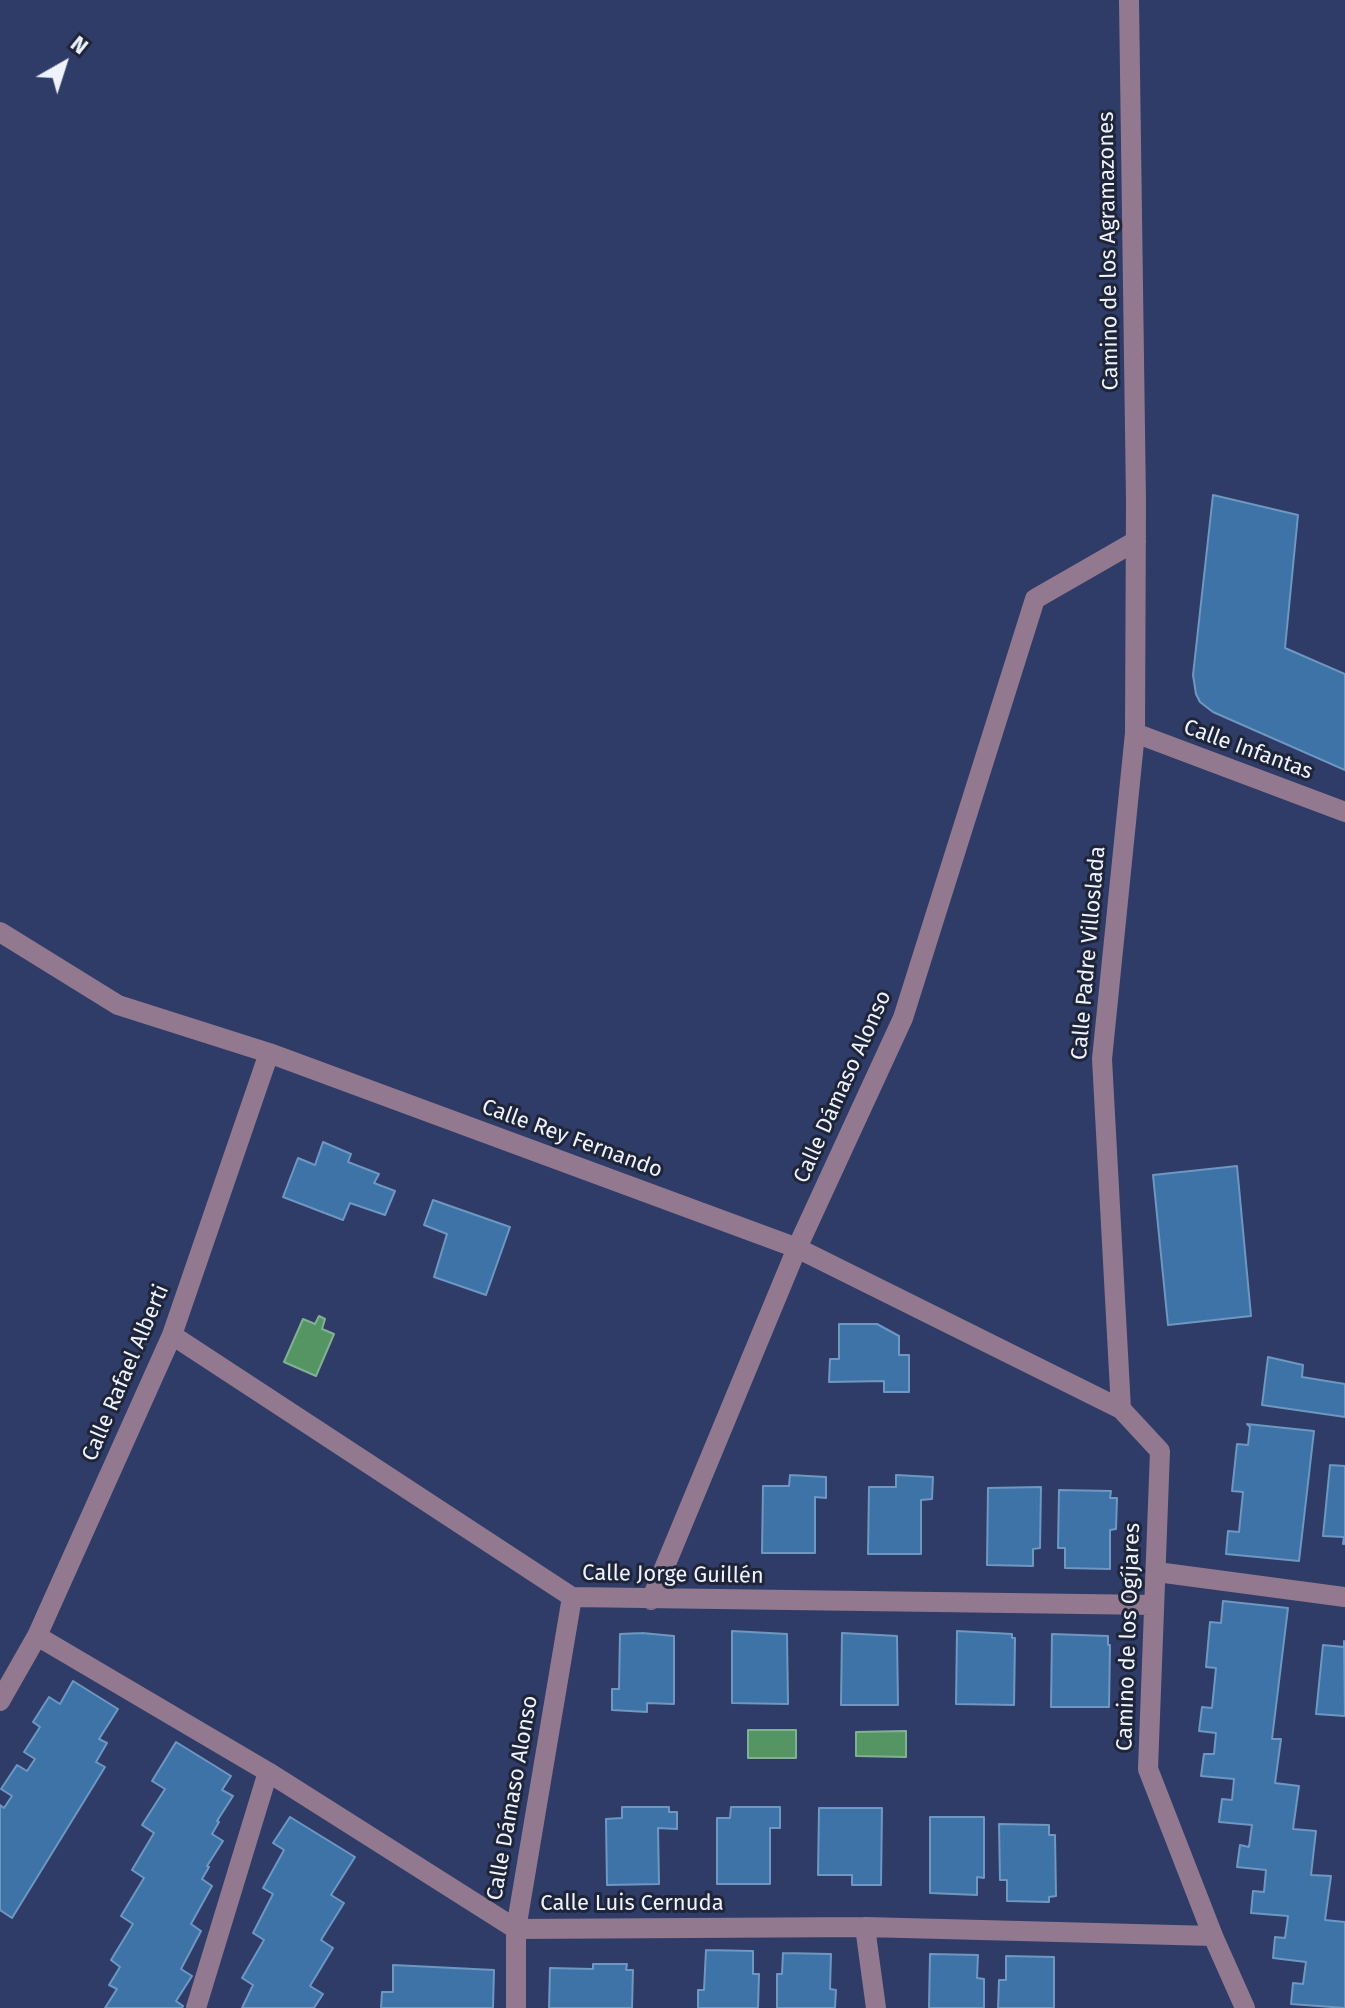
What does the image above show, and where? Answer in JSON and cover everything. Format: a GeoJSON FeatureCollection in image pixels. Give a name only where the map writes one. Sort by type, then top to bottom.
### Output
{"type":"FeatureCollection","features":[{"type":"Feature","properties":{"kind":"street","name":"Camino de los Agramazones"},"geometry":{"type":"LineString","coordinates":[[1129,0],[1136,501]]}},
{"type":"Feature","properties":{"kind":"street","name":"Calle Padre Villoslada"},"geometry":{"type":"LineString","coordinates":[[1121,1409],[1102,1059],[1135,733],[1136,501]]}},
{"type":"Feature","properties":{"kind":"street","name":"Calle Dámaso Alonso"},"geometry":{"type":"LineString","coordinates":[[651,1600],[797,1248],[903,1018],[1035,599],[1136,541]]}},
{"type":"Feature","properties":{"kind":"street","name":"Calle Infantas"},"geometry":{"type":"LineString","coordinates":[[1135,733],[1345,812]]}},
{"type":"Feature","properties":{"kind":"street","name":"Calle Rey Fernando"},"geometry":{"type":"LineString","coordinates":[[0,932],[118,1005],[269,1053],[797,1248],[1121,1409]]}},
{"type":"Feature","properties":{"kind":"street","name":"Calle Rafael Alberti"},"geometry":{"type":"LineString","coordinates":[[0,1701],[37,1636],[172,1335],[269,1053]]}},
{"type":"Feature","properties":{"kind":"street","name":"Calle Jorge Guillén"},"geometry":{"type":"LineString","coordinates":[[172,1335],[572,1597],[1154,1605]]}},
{"type":"Feature","properties":{"kind":"street","name":"Camino de los Ogíjares"},"geometry":{"type":"LineString","coordinates":[[1121,1409],[1160,1451],[1148,1769],[1213,1936],[1245,2008]]}},
{"type":"Feature","properties":{"kind":"street"},"geometry":{"type":"LineString","coordinates":[[1157,1572],[1345,1597]]}},
{"type":"Feature","properties":{"kind":"street","name":"Calle Dámaso Alonso"},"geometry":{"type":"LineString","coordinates":[[516,2008],[516,1929],[572,1597]]}},
{"type":"Feature","properties":{"kind":"street","name":"Calle Luis Cernuda"},"geometry":{"type":"LineString","coordinates":[[37,1636],[268,1772],[516,1929],[865,1927],[1213,1936]]}},
{"type":"Feature","properties":{"kind":"street"},"geometry":{"type":"LineString","coordinates":[[196,2008],[268,1772]]}},
{"type":"Feature","properties":{"kind":"street"},"geometry":{"type":"LineString","coordinates":[[865,1927],[876,2008]]}},
{"type":"Feature","properties":{"kind":"shaded area"},"geometry":{"type":"Polygon","coordinates":[[[319,1316],[325,1319],[322,1329],[334,1334],[316,1376],[284,1362],[303,1319],[315,1324],[319,1316]]]}},
{"type":"Feature","properties":{"kind":"shaded area"},"geometry":{"type":"Polygon","coordinates":[[[748,1730],[796,1730],[796,1758],[748,1758],[748,1730]]]}},
{"type":"Feature","properties":{"kind":"shaded area"},"geometry":{"type":"Polygon","coordinates":[[[906,1731],[906,1757],[856,1756],[856,1732],[906,1731]]]}},
{"type":"Feature","properties":{"kind":"building"},"geometry":{"type":"Polygon","coordinates":[[[1213,495],[1298,515],[1285,648],[1345,674],[1345,770],[1213,712],[1200,702],[1196,694],[1193,675],[1213,495]]]}},
{"type":"Feature","properties":{"kind":"building"},"geometry":{"type":"Polygon","coordinates":[[[323,1142],[351,1154],[348,1162],[379,1174],[374,1183],[395,1191],[385,1215],[350,1203],[343,1220],[283,1197],[298,1158],[315,1165],[323,1142]]]}},
{"type":"Feature","properties":{"kind":"building"},"geometry":{"type":"Polygon","coordinates":[[[1237,1166],[1251,1316],[1168,1325],[1153,1175],[1237,1166]]]}},
{"type":"Feature","properties":{"kind":"building"},"geometry":{"type":"Polygon","coordinates":[[[433,1200],[510,1227],[486,1295],[434,1277],[447,1234],[424,1225],[433,1200]]]}},
{"type":"Feature","properties":{"kind":"building"},"geometry":{"type":"Polygon","coordinates":[[[839,1324],[877,1324],[899,1336],[899,1355],[909,1355],[909,1392],[884,1392],[884,1381],[829,1382],[830,1359],[839,1359],[839,1324]]]}},
{"type":"Feature","properties":{"kind":"building"},"geometry":{"type":"Polygon","coordinates":[[[1268,1357],[1303,1365],[1302,1377],[1345,1384],[1345,1417],[1262,1405],[1268,1357]]]}},
{"type":"Feature","properties":{"kind":"building"},"geometry":{"type":"Polygon","coordinates":[[[1247,1424],[1314,1431],[1299,1561],[1226,1554],[1228,1531],[1239,1532],[1243,1492],[1232,1491],[1237,1444],[1248,1445],[1250,1427],[1247,1424]]]}},
{"type":"Feature","properties":{"kind":"building"},"geometry":{"type":"Polygon","coordinates":[[[1330,1465],[1345,1466],[1345,1544],[1344,1537],[1323,1536],[1330,1465]]]}},
{"type":"Feature","properties":{"kind":"building"},"geometry":{"type":"Polygon","coordinates":[[[790,1475],[826,1477],[826,1498],[815,1497],[815,1553],[762,1553],[763,1486],[789,1486],[790,1475]]]}},
{"type":"Feature","properties":{"kind":"building"},"geometry":{"type":"Polygon","coordinates":[[[896,1475],[933,1477],[932,1499],[921,1500],[921,1554],[868,1554],[869,1487],[896,1487],[896,1475]]]}},
{"type":"Feature","properties":{"kind":"building"},"geometry":{"type":"Polygon","coordinates":[[[1041,1487],[1040,1548],[1033,1549],[1033,1566],[987,1565],[988,1488],[1041,1487]]]}},
{"type":"Feature","properties":{"kind":"building"},"geometry":{"type":"Polygon","coordinates":[[[1059,1490],[1111,1491],[1110,1498],[1117,1498],[1116,1529],[1110,1530],[1110,1569],[1065,1568],[1065,1548],[1058,1548],[1059,1490]]]}},
{"type":"Feature","properties":{"kind":"building"},"geometry":{"type":"Polygon","coordinates":[[[1223,1601],[1288,1608],[1272,1739],[1281,1739],[1275,1783],[1299,1786],[1293,1829],[1316,1831],[1311,1875],[1331,1876],[1325,1920],[1345,1922],[1345,2008],[1291,2004],[1293,1983],[1303,1984],[1306,1962],[1273,1958],[1275,1937],[1285,1938],[1288,1916],[1251,1913],[1253,1891],[1264,1892],[1266,1870],[1237,1867],[1240,1845],[1249,1847],[1252,1825],[1219,1822],[1222,1799],[1232,1800],[1234,1779],[1201,1776],[1204,1754],[1214,1754],[1216,1733],[1199,1731],[1202,1707],[1212,1708],[1216,1668],[1206,1667],[1210,1622],[1221,1623],[1223,1601]]]}},
{"type":"Feature","properties":{"kind":"building"},"geometry":{"type":"Polygon","coordinates":[[[732,1631],[787,1634],[788,1704],[732,1703],[732,1631]]]}},
{"type":"Feature","properties":{"kind":"building"},"geometry":{"type":"Polygon","coordinates":[[[957,1631],[1012,1634],[1015,1638],[1014,1705],[956,1704],[957,1631]]]}},
{"type":"Feature","properties":{"kind":"building"},"geometry":{"type":"Polygon","coordinates":[[[842,1633],[897,1636],[898,1705],[841,1705],[842,1633]]]}},
{"type":"Feature","properties":{"kind":"building"},"geometry":{"type":"Polygon","coordinates":[[[620,1634],[674,1636],[674,1704],[647,1703],[647,1712],[612,1710],[612,1689],[619,1689],[620,1634]]]}},
{"type":"Feature","properties":{"kind":"building"},"geometry":{"type":"Polygon","coordinates":[[[1052,1634],[1108,1636],[1109,1707],[1051,1707],[1052,1634]]]}},
{"type":"Feature","properties":{"kind":"building"},"geometry":{"type":"Polygon","coordinates":[[[1344,1641],[1345,1716],[1316,1714],[1323,1645],[1344,1647],[1344,1641]]]}},
{"type":"Feature","properties":{"kind":"building"},"geometry":{"type":"Polygon","coordinates":[[[73,1681],[118,1709],[99,1739],[107,1743],[96,1762],[105,1767],[12,1918],[0,1910],[0,1805],[4,1808],[12,1796],[1,1789],[17,1765],[27,1771],[35,1759],[24,1752],[40,1727],[33,1722],[49,1697],[60,1704],[73,1681]]]}},
{"type":"Feature","properties":{"kind":"building"},"geometry":{"type":"Polygon","coordinates":[[[176,1742],[231,1776],[222,1790],[233,1796],[212,1834],[223,1841],[202,1879],[212,1886],[191,1924],[201,1931],[181,1969],[192,1976],[176,2001],[182,2008],[105,2008],[117,1989],[109,1985],[120,1967],[111,1960],[133,1924],[121,1916],[144,1878],[132,1870],[154,1833],[142,1825],[165,1789],[152,1781],[176,1742]]]}},
{"type":"Feature","properties":{"kind":"building"},"geometry":{"type":"Polygon","coordinates":[[[622,1807],[669,1807],[669,1812],[677,1812],[677,1829],[658,1828],[659,1884],[607,1885],[606,1819],[622,1818],[622,1807]]]}},
{"type":"Feature","properties":{"kind":"building"},"geometry":{"type":"Polygon","coordinates":[[[731,1807],[780,1807],[780,1828],[770,1828],[770,1884],[717,1884],[717,1818],[730,1818],[731,1807]]]}},
{"type":"Feature","properties":{"kind":"building"},"geometry":{"type":"Polygon","coordinates":[[[819,1808],[882,1808],[881,1885],[852,1885],[852,1875],[818,1875],[819,1808]]]}},
{"type":"Feature","properties":{"kind":"building"},"geometry":{"type":"Polygon","coordinates":[[[290,1817],[355,1857],[331,1895],[344,1903],[321,1940],[333,1948],[310,1986],[323,1994],[314,2008],[242,2008],[253,1985],[242,1978],[264,1940],[253,1933],[273,1894],[263,1888],[284,1850],[273,1843],[290,1817]]]}},
{"type":"Feature","properties":{"kind":"building"},"geometry":{"type":"Polygon","coordinates":[[[930,1817],[984,1817],[984,1878],[977,1877],[977,1895],[930,1893],[930,1817]]]}},
{"type":"Feature","properties":{"kind":"building"},"geometry":{"type":"Polygon","coordinates":[[[999,1824],[1049,1825],[1049,1835],[1055,1835],[1056,1896],[1049,1897],[1049,1902],[1007,1901],[1007,1880],[1000,1880],[999,1824]]]}},
{"type":"Feature","properties":{"kind":"building"},"geometry":{"type":"Polygon","coordinates":[[[706,1950],[753,1951],[753,1974],[759,1974],[758,2008],[698,2008],[698,1990],[704,1990],[706,1950]]]}},
{"type":"Feature","properties":{"kind":"building"},"geometry":{"type":"Polygon","coordinates":[[[783,1953],[831,1954],[830,1989],[836,1990],[835,2008],[777,2008],[777,1974],[782,1974],[783,1953]]]}},
{"type":"Feature","properties":{"kind":"building"},"geometry":{"type":"Polygon","coordinates":[[[930,1954],[978,1955],[977,1978],[984,1979],[984,2008],[929,2008],[930,1954]]]}},
{"type":"Feature","properties":{"kind":"building"},"geometry":{"type":"Polygon","coordinates":[[[1006,1956],[1054,1957],[1054,2008],[998,2008],[999,1980],[1006,1980],[1006,1956]]]}},
{"type":"Feature","properties":{"kind":"building"},"geometry":{"type":"Polygon","coordinates":[[[593,1964],[627,1964],[626,1970],[633,1970],[632,2008],[549,2008],[550,1968],[593,1969],[593,1964]]]}},
{"type":"Feature","properties":{"kind":"building"},"geometry":{"type":"Polygon","coordinates":[[[393,1965],[494,1970],[493,2008],[381,2008],[382,1992],[393,1992],[393,1965]]]}}]}
